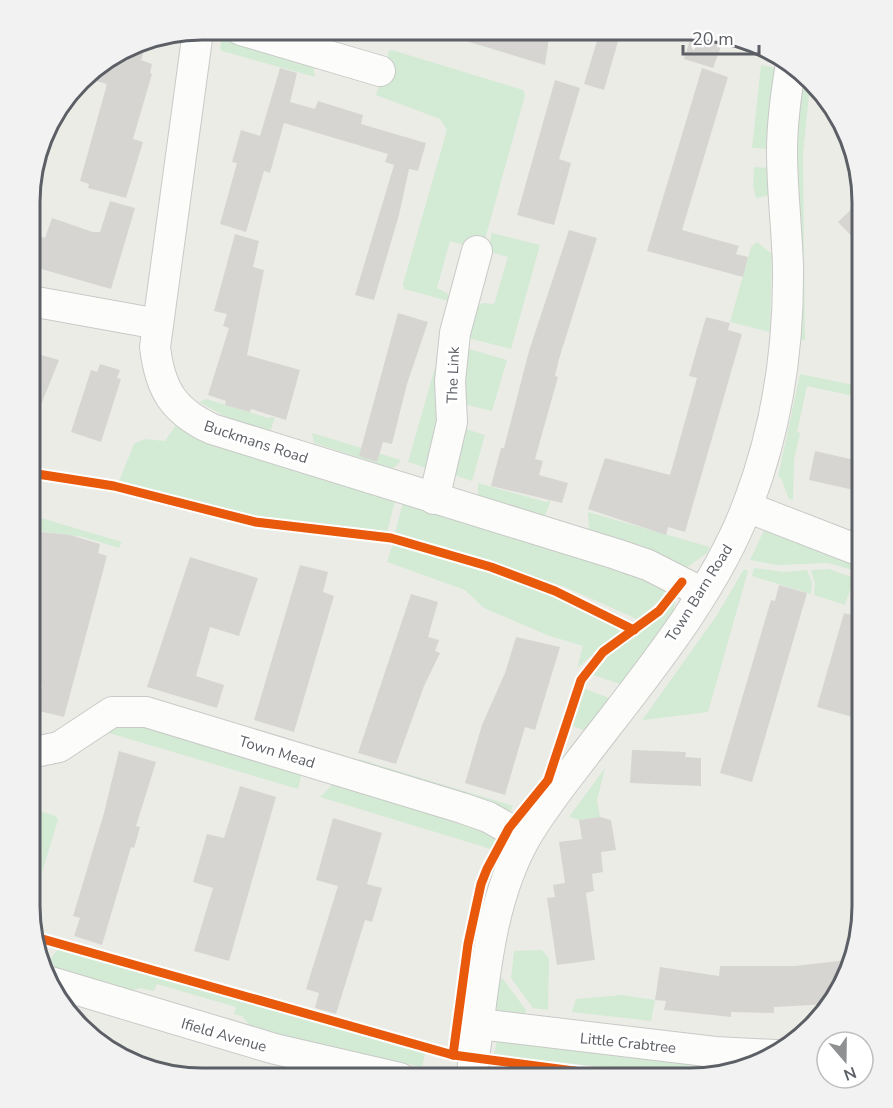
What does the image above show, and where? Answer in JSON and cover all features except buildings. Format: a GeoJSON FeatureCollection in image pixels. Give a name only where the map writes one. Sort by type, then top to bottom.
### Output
{"type":"FeatureCollection","features":[{"type":"Feature","properties":{"kind":"street"},"geometry":{"type":"LineString","coordinates":[[275,40],[380,71]]}},
{"type":"Feature","properties":{"kind":"street","name":"Buckmans Road"},"geometry":{"type":"LineString","coordinates":[[197,41],[155,347],[158,369],[166,390],[179,409],[191,419],[212,429],[616,554],[648,566],[701,592]]}},
{"type":"Feature","properties":{"kind":"street","name":"Town Barn Road"},"geometry":{"type":"LineString","coordinates":[[473,1067],[494,926],[503,894],[525,838],[673,638],[714,575],[747,507],[770,435],[784,365],[788,264],[782,154],[790,75]]}},
{"type":"Feature","properties":{"kind":"street","name":"The Link"},"geometry":{"type":"LineString","coordinates":[[434,499],[452,422],[450,381],[455,333],[477,251]]}},
{"type":"Feature","properties":{"kind":"street"},"geometry":{"type":"LineString","coordinates":[[40,303],[158,324]]}},
{"type":"Feature","properties":{"kind":"street"},"geometry":{"type":"LineString","coordinates":[[747,507],[852,548]]}},
{"type":"Feature","properties":{"kind":"street","name":"Town Mead"},"geometry":{"type":"LineString","coordinates":[[40,751],[59,747],[112,712],[146,712],[462,808],[488,817],[525,838]]}},
{"type":"Feature","properties":{"kind":"street","name":"Ifield Avenue"},"geometry":{"type":"LineString","coordinates":[[62,985],[275,1049],[353,1067]]}},
{"type":"Feature","properties":{"kind":"street","name":"Little Crabtree"},"geometry":{"type":"LineString","coordinates":[[479,1023],[715,1052],[754,1054]]}},
{"type":"Feature","properties":{"kind":"green space"},"geometry":{"type":"Polygon","coordinates":[[[221,40],[242,40],[313,63],[315,77],[222,51],[220,48],[221,40]]]}},
{"type":"Feature","properties":{"kind":"green space"},"geometry":{"type":"Polygon","coordinates":[[[389,51],[523,90],[525,95],[482,250],[450,241],[437,288],[447,293],[452,302],[404,289],[403,284],[447,130],[440,119],[376,95],[389,51]]]}},
{"type":"Feature","properties":{"kind":"green space"},"geometry":{"type":"Polygon","coordinates":[[[761,65],[781,69],[774,149],[752,148],[761,65]]]}},
{"type":"Feature","properties":{"kind":"green space"},"geometry":{"type":"Polygon","coordinates":[[[801,84],[809,93],[803,154],[805,340],[795,341],[792,161],[801,84]]]}},
{"type":"Feature","properties":{"kind":"green space"},"geometry":{"type":"Polygon","coordinates":[[[754,167],[772,168],[774,194],[756,198],[753,186],[754,167]]]}},
{"type":"Feature","properties":{"kind":"green space"},"geometry":{"type":"Polygon","coordinates":[[[492,233],[540,245],[511,349],[464,337],[474,307],[484,303],[494,304],[508,257],[487,251],[492,233]]]}},
{"type":"Feature","properties":{"kind":"green space"},"geometry":{"type":"Polygon","coordinates":[[[757,242],[772,254],[770,332],[730,322],[751,247],[757,242]]]}},
{"type":"Feature","properties":{"kind":"green space"},"geometry":{"type":"Polygon","coordinates":[[[466,350],[507,360],[492,411],[463,404],[466,350]]]}},
{"type":"Feature","properties":{"kind":"green space"},"geometry":{"type":"Polygon","coordinates":[[[438,357],[442,358],[433,470],[408,462],[438,357]]]}},
{"type":"Feature","properties":{"kind":"green space"},"geometry":{"type":"Polygon","coordinates":[[[800,374],[852,385],[852,396],[807,386],[797,432],[800,433],[794,460],[793,500],[789,499],[781,478],[778,477],[800,374]]]}},
{"type":"Feature","properties":{"kind":"green space"},"geometry":{"type":"Polygon","coordinates":[[[206,399],[268,418],[275,417],[270,432],[237,423],[199,402],[206,399]]]}},
{"type":"Feature","properties":{"kind":"green space"},"geometry":{"type":"Polygon","coordinates":[[[180,419],[396,497],[387,532],[334,529],[257,517],[118,484],[134,444],[144,439],[165,441],[180,419]]]}},
{"type":"Feature","properties":{"kind":"green space"},"geometry":{"type":"Polygon","coordinates":[[[466,429],[485,435],[472,481],[454,475],[466,429]]]}},
{"type":"Feature","properties":{"kind":"green space"},"geometry":{"type":"Polygon","coordinates":[[[312,433],[401,460],[391,468],[314,443],[312,433]]]}},
{"type":"Feature","properties":{"kind":"green space"},"geometry":{"type":"Polygon","coordinates":[[[478,483],[546,502],[551,500],[544,518],[482,498],[478,495],[478,483]]]}},
{"type":"Feature","properties":{"kind":"green space"},"geometry":{"type":"Polygon","coordinates":[[[405,495],[667,585],[662,599],[637,619],[565,587],[395,533],[405,495]]]}},
{"type":"Feature","properties":{"kind":"green space"},"geometry":{"type":"Polygon","coordinates":[[[588,512],[710,547],[707,553],[686,568],[589,533],[588,512]]]}},
{"type":"Feature","properties":{"kind":"green space"},"geometry":{"type":"Polygon","coordinates":[[[40,518],[122,542],[119,548],[83,537],[40,531],[40,518]]]}},
{"type":"Feature","properties":{"kind":"green space"},"geometry":{"type":"Polygon","coordinates":[[[766,526],[852,559],[852,570],[828,563],[777,565],[750,560],[766,526]]]}},
{"type":"Feature","properties":{"kind":"green space"},"geometry":{"type":"Polygon","coordinates":[[[393,543],[477,569],[552,596],[585,609],[609,622],[620,632],[577,668],[583,646],[547,635],[484,608],[465,590],[387,562],[393,543]]]}},
{"type":"Feature","properties":{"kind":"green space"},"geometry":{"type":"Polygon","coordinates":[[[754,568],[784,572],[807,570],[812,582],[811,594],[752,576],[754,568]]]}},
{"type":"Feature","properties":{"kind":"green space"},"geometry":{"type":"Polygon","coordinates":[[[744,569],[748,571],[708,712],[644,720],[717,615],[744,569]]]}},
{"type":"Feature","properties":{"kind":"green space"},"geometry":{"type":"Polygon","coordinates":[[[829,569],[852,577],[845,605],[814,595],[815,584],[811,570],[829,569]]]}},
{"type":"Feature","properties":{"kind":"green space"},"geometry":{"type":"Polygon","coordinates":[[[676,598],[673,612],[662,627],[667,630],[626,686],[591,673],[610,652],[676,598]]]}},
{"type":"Feature","properties":{"kind":"green space"},"geometry":{"type":"Polygon","coordinates":[[[583,688],[614,700],[592,733],[569,725],[583,688]]]}},
{"type":"Feature","properties":{"kind":"green space"},"geometry":{"type":"Polygon","coordinates":[[[120,717],[303,769],[298,789],[99,730],[120,717]]]}},
{"type":"Feature","properties":{"kind":"green space"},"geometry":{"type":"Polygon","coordinates":[[[359,759],[513,806],[509,814],[358,767],[359,759]]]}},
{"type":"Feature","properties":{"kind":"green space"},"geometry":{"type":"Polygon","coordinates":[[[605,768],[597,800],[600,817],[579,820],[569,817],[605,768]]]}},
{"type":"Feature","properties":{"kind":"green space"},"geometry":{"type":"Polygon","coordinates":[[[341,783],[499,835],[491,849],[320,797],[332,785],[341,783]]]}},
{"type":"Feature","properties":{"kind":"green space"},"geometry":{"type":"Polygon","coordinates":[[[40,811],[56,816],[58,820],[40,879],[40,811]]]}},
{"type":"Feature","properties":{"kind":"green space"},"geometry":{"type":"Polygon","coordinates":[[[59,948],[426,1050],[422,1067],[254,1030],[242,1016],[234,1014],[236,1007],[157,984],[154,991],[140,988],[125,993],[55,971],[51,961],[59,948]]]}},
{"type":"Feature","properties":{"kind":"green space"},"geometry":{"type":"Polygon","coordinates":[[[542,950],[549,959],[548,1010],[533,1008],[511,978],[514,951],[542,950]]]}},
{"type":"Feature","properties":{"kind":"green space"},"geometry":{"type":"Polygon","coordinates":[[[494,978],[503,979],[526,1010],[523,1020],[498,1014],[493,1008],[494,978]]]}},
{"type":"Feature","properties":{"kind":"green space"},"geometry":{"type":"Polygon","coordinates":[[[622,995],[655,1000],[651,1021],[572,1012],[576,999],[622,995]]]}},
{"type":"Feature","properties":{"kind":"green space"},"geometry":{"type":"Polygon","coordinates":[[[498,1034],[714,1065],[601,1067],[494,1055],[498,1034]]]}},
{"type":"Feature","properties":{"kind":"cycle path"},"geometry":{"type":"LineString","coordinates":[[40,474],[114,486],[255,522],[391,538],[491,567],[555,591],[634,630]]}},
{"type":"Feature","properties":{"kind":"cycle path"},"geometry":{"type":"LineString","coordinates":[[453,1055],[468,944],[481,884],[487,869],[509,828],[548,780],[581,680],[603,652],[659,611],[682,582]]}},
{"type":"Feature","properties":{"kind":"cycle path"},"geometry":{"type":"LineString","coordinates":[[45,940],[453,1055],[544,1067]]}}]}
